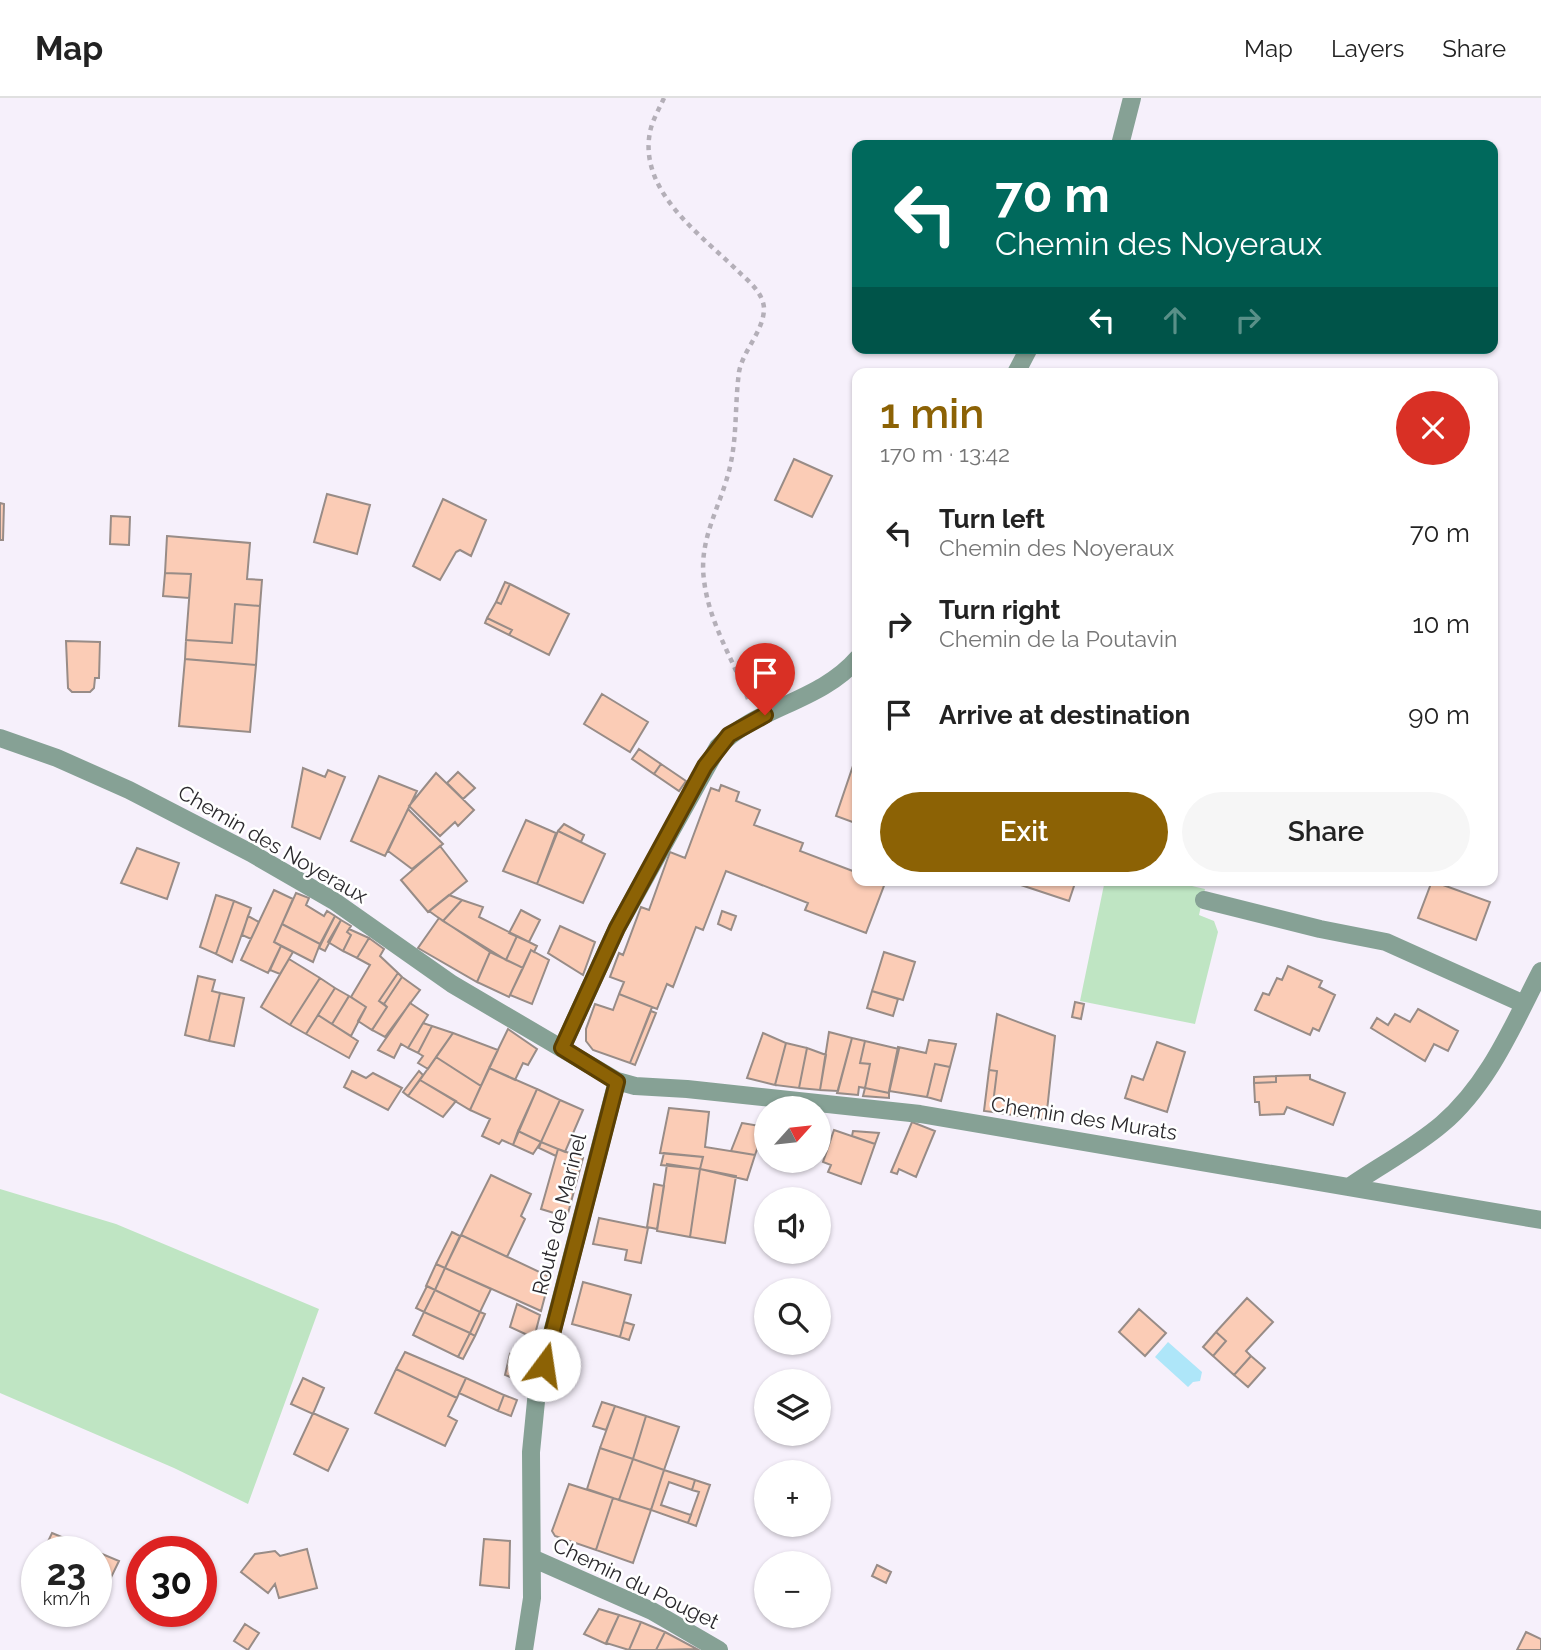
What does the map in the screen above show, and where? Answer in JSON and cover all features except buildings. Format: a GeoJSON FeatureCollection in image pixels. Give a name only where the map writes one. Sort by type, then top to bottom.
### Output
{"type":"FeatureCollection","features":[{"type":"Feature","properties":{"kind":"street"},"geometry":{"type":"LineString","coordinates":[[1122,140],[1132,98]]}},
{"type":"Feature","properties":{"kind":"street"},"geometry":{"type":"LineString","coordinates":[[562,1048],[617,928],[705,766],[729,735],[756,719],[813,695],[832,683],[852,665]]}},
{"type":"Feature","properties":{"kind":"street","name":"Chemin des Noyeraux"},"geometry":{"type":"LineString","coordinates":[[0,738],[39,750],[129,790],[251,853],[334,901],[452,984],[617,1082]]}},
{"type":"Feature","properties":{"kind":"street"},"geometry":{"type":"LineString","coordinates":[[1204,900],[1386,942],[1524,1004]]}},
{"type":"Feature","properties":{"kind":"street"},"geometry":{"type":"LineString","coordinates":[[1349,1187],[1423,1138],[1456,1111],[1481,1081],[1541,971]]}},
{"type":"Feature","properties":{"kind":"street","name":"Chemin des Murats"},"geometry":{"type":"LineString","coordinates":[[617,1082],[920,1114],[1541,1220]]}},
{"type":"Feature","properties":{"kind":"street","name":"Route de Marinel"},"geometry":{"type":"LineString","coordinates":[[524,1650],[532,1598],[531,1452],[537,1391],[617,1082]]}},
{"type":"Feature","properties":{"kind":"street","name":"Chemin du Pouget"},"geometry":{"type":"LineString","coordinates":[[532,1558],[652,1611],[719,1650]]}},
{"type":"Feature","properties":{"kind":"path"},"geometry":{"type":"LineString","coordinates":[[664,98],[650,131],[649,146],[657,180],[681,216],[752,285],[764,308],[762,319],[741,359],[731,462],[707,531],[703,554],[703,578],[716,630],[756,719]]}},
{"type":"Feature","properties":{"kind":"green space"},"geometry":{"type":"Polygon","coordinates":[[[1104,886],[1192,886],[1205,889],[1199,915],[1214,921],[1218,932],[1195,1024],[1080,1001],[1104,886]]]}},
{"type":"Feature","properties":{"kind":"green space"},"geometry":{"type":"Polygon","coordinates":[[[0,1189],[116,1224],[319,1309],[248,1504],[174,1468],[0,1393],[0,1189]]]}},
{"type":"Feature","properties":{"kind":"water"},"geometry":{"type":"Polygon","coordinates":[[[1168,1342],[1202,1372],[1200,1381],[1193,1382],[1188,1387],[1155,1357],[1168,1342]]]}},
{"type":"Feature","properties":{"kind":"route"},"geometry":{"type":"LineString","coordinates":[[544,1365],[617,1082],[562,1048],[617,928],[705,766],[729,735],[765,715]]}}]}
